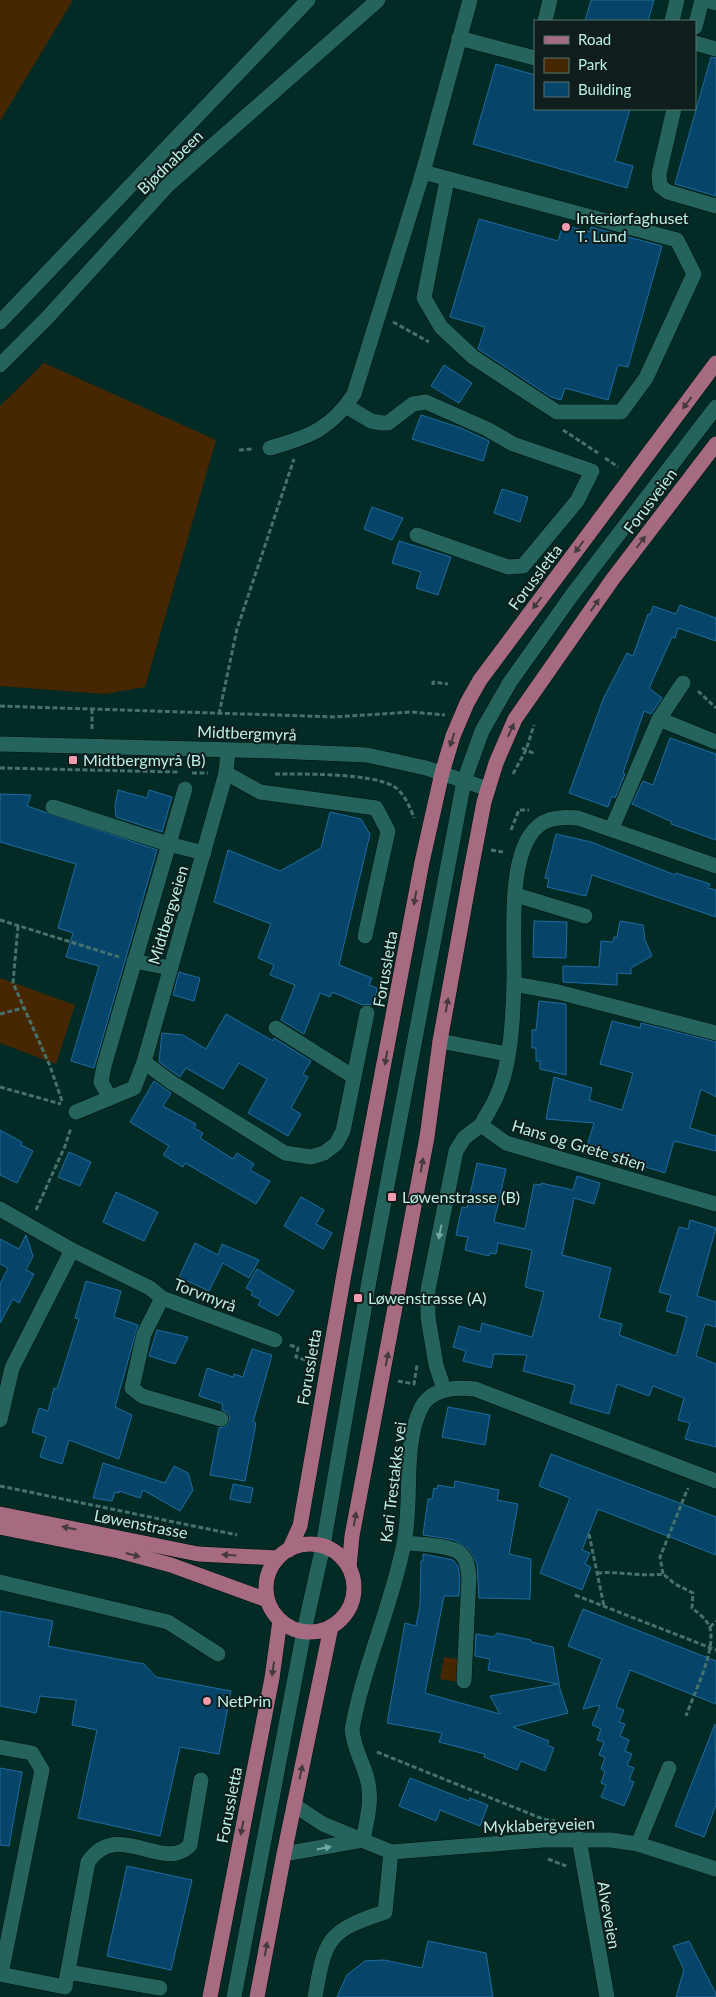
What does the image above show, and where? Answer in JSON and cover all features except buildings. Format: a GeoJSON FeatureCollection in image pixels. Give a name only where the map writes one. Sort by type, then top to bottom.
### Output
{"type":"FeatureCollection","features":[{"type":"Feature","properties":{"kind":"main road","name":"Forusveien"},"geometry":{"type":"LineString","coordinates":[[650,452],[716,364]]}},
{"type":"Feature","properties":{"kind":"main road","name":"Forusveien"},"geometry":{"type":"LineString","coordinates":[[488,789],[496,763],[515,719],[612,580],[716,444]]}},
{"type":"Feature","properties":{"kind":"main road","name":"Forussletta"},"geometry":{"type":"LineString","coordinates":[[267,1600],[266,1585],[270,1570],[283,1554],[300,1526],[367,1150],[384,1069],[422,862],[442,773],[459,720],[480,680],[650,452]]}},
{"type":"Feature","properties":{"kind":"main road"},"geometry":{"type":"LineString","coordinates":[[349,1567],[359,1496],[380,1396],[427,1137],[440,1041],[488,789]]}},
{"type":"Feature","properties":{"kind":"main road","name":"Løwenstrasse"},"geometry":{"type":"LineString","coordinates":[[0,1514],[198,1554],[283,1554],[301,1545],[323,1546]]}},
{"type":"Feature","properties":{"kind":"main road","name":"Løwenstrasse"},"geometry":{"type":"LineString","coordinates":[[0,1527],[119,1551],[171,1565],[267,1600]]}},
{"type":"Feature","properties":{"kind":"main road"},"geometry":{"type":"LineString","coordinates":[[267,1600],[272,1611],[280,1620],[304,1631],[314,1632],[331,1627],[342,1619],[350,1607],[354,1594],[354,1580],[349,1567],[341,1556],[323,1546]]}},
{"type":"Feature","properties":{"kind":"main road","name":"Forussletta"},"geometry":{"type":"LineString","coordinates":[[210,1997],[272,1678],[280,1620]]}},
{"type":"Feature","properties":{"kind":"main road"},"geometry":{"type":"LineString","coordinates":[[257,1997],[284,1854],[331,1627]]}},
{"type":"Feature","properties":{"kind":"street"},"geometry":{"type":"LineString","coordinates":[[0,322],[308,0]]}},
{"type":"Feature","properties":{"kind":"street","name":"Bjødnabeen"},"geometry":{"type":"LineString","coordinates":[[0,365],[47,318],[169,184],[378,0]]}},
{"type":"Feature","properties":{"kind":"street"},"geometry":{"type":"LineString","coordinates":[[270,448],[303,439],[319,431],[346,406],[357,387],[423,172],[470,0]]}},
{"type":"Feature","properties":{"kind":"street"},"geometry":{"type":"LineString","coordinates":[[545,20],[550,0]]}},
{"type":"Feature","properties":{"kind":"street"},"geometry":{"type":"LineString","coordinates":[[672,20],[677,0]]}},
{"type":"Feature","properties":{"kind":"street"},"geometry":{"type":"LineString","coordinates":[[696,23],[702,0]]}},
{"type":"Feature","properties":{"kind":"street"},"geometry":{"type":"LineString","coordinates":[[706,0],[716,3]]}},
{"type":"Feature","properties":{"kind":"street"},"geometry":{"type":"LineString","coordinates":[[459,38],[534,58]]}},
{"type":"Feature","properties":{"kind":"street"},"geometry":{"type":"LineString","coordinates":[[696,43],[716,49]]}},
{"type":"Feature","properties":{"kind":"street"},"geometry":{"type":"LineString","coordinates":[[674,110],[658,174],[660,186],[668,192],[716,206]]}},
{"type":"Feature","properties":{"kind":"street"},"geometry":{"type":"LineString","coordinates":[[423,172],[676,240],[694,274],[646,378],[621,412],[557,412],[473,357],[441,327],[424,298],[447,180]]}},
{"type":"Feature","properties":{"kind":"street"},"geometry":{"type":"LineString","coordinates":[[346,406],[371,421],[388,423],[413,404],[426,402],[487,429],[513,444],[592,471],[577,501],[523,566],[508,567],[417,535]]}},
{"type":"Feature","properties":{"kind":"street"},"geometry":{"type":"LineString","coordinates":[[234,1997],[304,1631],[323,1546],[369,1281],[464,781],[490,714],[519,668],[716,407]]}},
{"type":"Feature","properties":{"kind":"street"},"geometry":{"type":"LineString","coordinates":[[612,828],[659,719],[683,683]]}},
{"type":"Feature","properties":{"kind":"street"},"geometry":{"type":"LineString","coordinates":[[659,719],[716,742]]}},
{"type":"Feature","properties":{"kind":"street","name":"Midtbergmyrå"},"geometry":{"type":"LineString","coordinates":[[0,744],[367,755],[401,761],[488,789]]}},
{"type":"Feature","properties":{"kind":"street","name":"Midtbergveien"},"geometry":{"type":"LineString","coordinates":[[110,1098],[134,1088],[144,1062],[226,773],[228,750]]}},
{"type":"Feature","properties":{"kind":"street"},"geometry":{"type":"LineString","coordinates":[[226,773],[260,792],[376,808],[388,831],[365,936]]}},
{"type":"Feature","properties":{"kind":"street"},"geometry":{"type":"LineString","coordinates":[[69,1108],[110,1098],[102,1082],[134,961],[185,789]]}},
{"type":"Feature","properties":{"kind":"street"},"geometry":{"type":"LineString","coordinates":[[53,807],[168,844],[204,853]]}},
{"type":"Feature","properties":{"kind":"street"},"geometry":{"type":"LineString","coordinates":[[716,866],[612,828],[567,817],[557,817],[541,824],[524,847],[516,895],[514,984],[504,1076],[497,1095],[481,1125],[464,1138],[456,1151],[428,1290],[428,1317],[436,1365],[444,1390],[462,1387],[475,1389],[716,1481]]}},
{"type":"Feature","properties":{"kind":"street"},"geometry":{"type":"LineString","coordinates":[[516,895],[585,916]]}},
{"type":"Feature","properties":{"kind":"street"},"geometry":{"type":"LineString","coordinates":[[134,961],[170,968]]}},
{"type":"Feature","properties":{"kind":"street"},"geometry":{"type":"LineString","coordinates":[[514,984],[550,990],[716,1033]]}},
{"type":"Feature","properties":{"kind":"street"},"geometry":{"type":"LineString","coordinates":[[144,1062],[171,1082],[285,1154],[311,1157],[324,1153],[336,1144],[343,1131],[367,1013]]}},
{"type":"Feature","properties":{"kind":"street"},"geometry":{"type":"LineString","coordinates":[[276,1028],[354,1076]]}},
{"type":"Feature","properties":{"kind":"street"},"geometry":{"type":"LineString","coordinates":[[440,1041],[507,1054]]}},
{"type":"Feature","properties":{"kind":"street","name":"Hans og Grete stien"},"geometry":{"type":"LineString","coordinates":[[481,1125],[506,1143],[716,1204]]}},
{"type":"Feature","properties":{"kind":"street","name":"Torvmyrå"},"geometry":{"type":"LineString","coordinates":[[0,1208],[72,1250],[150,1288],[162,1298],[275,1340]]}},
{"type":"Feature","properties":{"kind":"street"},"geometry":{"type":"LineString","coordinates":[[0,1420],[6,1366],[72,1250]]}},
{"type":"Feature","properties":{"kind":"street"},"geometry":{"type":"LineString","coordinates":[[162,1298],[144,1334],[132,1388],[142,1396],[221,1419]]}},
{"type":"Feature","properties":{"kind":"street","name":"Kari Trestakks vei"},"geometry":{"type":"LineString","coordinates":[[363,1840],[370,1793],[367,1778],[354,1747],[352,1730],[354,1716],[404,1543],[412,1435],[422,1406],[431,1397],[444,1390]]}},
{"type":"Feature","properties":{"kind":"street"},"geometry":{"type":"LineString","coordinates":[[404,1543],[455,1550],[463,1555],[467,1564],[464,1681]]}},
{"type":"Feature","properties":{"kind":"street"},"geometry":{"type":"LineString","coordinates":[[0,1582],[168,1622],[218,1654]]}},
{"type":"Feature","properties":{"kind":"street"},"geometry":{"type":"LineString","coordinates":[[0,1747],[32,1753],[42,1770],[4,1934],[0,1974],[65,1987],[88,1862],[96,1852],[108,1844],[174,1855],[184,1851],[190,1846],[201,1780]]}},
{"type":"Feature","properties":{"kind":"street"},"geometry":{"type":"LineString","coordinates":[[638,1844],[669,1768]]}},
{"type":"Feature","properties":{"kind":"street","name":"Myklabergveien"},"geometry":{"type":"LineString","coordinates":[[294,1805],[323,1824],[391,1852],[543,1840],[611,1840],[638,1844],[716,1869]]}},
{"type":"Feature","properties":{"kind":"street","name":"Alveveien"},"geometry":{"type":"LineString","coordinates":[[579,1839],[607,1997]]}},
{"type":"Feature","properties":{"kind":"street"},"geometry":{"type":"LineString","coordinates":[[284,1854],[363,1840]]}},
{"type":"Feature","properties":{"kind":"street"},"geometry":{"type":"LineString","coordinates":[[315,1997],[322,1958],[335,1935],[353,1922],[385,1912],[391,1852]]}},
{"type":"Feature","properties":{"kind":"street"},"geometry":{"type":"LineString","coordinates":[[68,1972],[160,1988]]}},
{"type":"Feature","properties":{"kind":"path"},"geometry":{"type":"LineString","coordinates":[[219,714],[237,629],[296,454]]}},
{"type":"Feature","properties":{"kind":"path"},"geometry":{"type":"LineString","coordinates":[[433,685],[433,682],[448,684]]}},
{"type":"Feature","properties":{"kind":"path"},"geometry":{"type":"LineString","coordinates":[[683,683],[696,689],[716,708]]}},
{"type":"Feature","properties":{"kind":"path"},"geometry":{"type":"LineString","coordinates":[[0,706],[335,717],[428,712],[449,716]]}},
{"type":"Feature","properties":{"kind":"path"},"geometry":{"type":"LineString","coordinates":[[92,710],[92,729]]}},
{"type":"Feature","properties":{"kind":"path"},"geometry":{"type":"LineString","coordinates":[[0,920],[134,961]]}},
{"type":"Feature","properties":{"kind":"path"},"geometry":{"type":"LineString","coordinates":[[18,926],[13,983],[69,1108],[65,1146],[30,1224]]}},
{"type":"Feature","properties":{"kind":"path"},"geometry":{"type":"LineString","coordinates":[[0,1014],[23,1008]]}},
{"type":"Feature","properties":{"kind":"path"},"geometry":{"type":"LineString","coordinates":[[0,1086],[69,1108]]}},
{"type":"Feature","properties":{"kind":"path"},"geometry":{"type":"LineString","coordinates":[[275,1340],[298,1348],[296,1357],[316,1363]]}},
{"type":"Feature","properties":{"kind":"path"},"geometry":{"type":"LineString","coordinates":[[395,1381],[414,1384],[416,1365],[436,1365]]}},
{"type":"Feature","properties":{"kind":"path"},"geometry":{"type":"LineString","coordinates":[[686,1716],[714,1649],[710,1627],[703,1617],[692,1608],[693,1593],[675,1584],[663,1574],[660,1557],[694,1472]]}},
{"type":"Feature","properties":{"kind":"path"},"geometry":{"type":"LineString","coordinates":[[0,1486],[237,1535]]}},
{"type":"Feature","properties":{"kind":"path"},"geometry":{"type":"LineString","coordinates":[[589,1534],[604,1607]]}},
{"type":"Feature","properties":{"kind":"path"},"geometry":{"type":"LineString","coordinates":[[597,1573],[633,1572],[643,1577],[663,1574]]}},
{"type":"Feature","properties":{"kind":"path"},"geometry":{"type":"LineString","coordinates":[[575,1596],[714,1649]]}},
{"type":"Feature","properties":{"kind":"path"},"geometry":{"type":"LineString","coordinates":[[710,1627],[716,1622]]}},
{"type":"Feature","properties":{"kind":"path"},"geometry":{"type":"LineString","coordinates":[[354,1747],[376,1752],[544,1818],[559,1822]]}},
{"type":"Feature","properties":{"kind":"green space"},"geometry":{"type":"Polygon","coordinates":[[[0,0],[73,0],[0,121],[0,0]]]}},
{"type":"Feature","properties":{"kind":"green space"},"geometry":{"type":"Polygon","coordinates":[[[44,363],[216,440],[145,687],[105,694],[0,686],[0,406],[44,363]]]}},
{"type":"Feature","properties":{"kind":"green space"},"geometry":{"type":"Polygon","coordinates":[[[0,978],[75,1005],[56,1064],[0,1043],[0,978]]]}},
{"type":"Feature","properties":{"kind":"green space"},"geometry":{"type":"Polygon","coordinates":[[[444,1657],[457,1659],[461,1665],[459,1682],[440,1679],[444,1657]]]}},
{"type":"Feature","properties":{"kind":"place","name":"Interiørfaghuset T. Lund"},"geometry":{"type":"Point","coordinates":[566,227]}},
{"type":"Feature","properties":{"kind":"place","name":"Midtbergmyrå (B)"},"geometry":{"type":"Point","coordinates":[73,760]}},
{"type":"Feature","properties":{"kind":"place","name":"Løwenstrasse (B)"},"geometry":{"type":"Point","coordinates":[392,1197]}},
{"type":"Feature","properties":{"kind":"place","name":"Løwenstrasse (A)"},"geometry":{"type":"Point","coordinates":[358,1298]}},
{"type":"Feature","properties":{"kind":"place","name":"NetPrin"},"geometry":{"type":"Point","coordinates":[207,1701]}}]}
